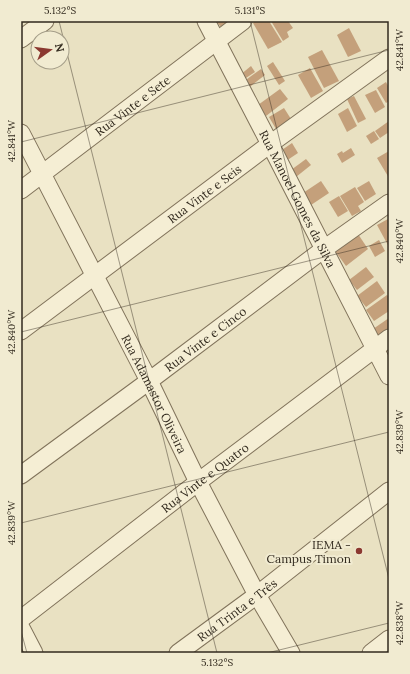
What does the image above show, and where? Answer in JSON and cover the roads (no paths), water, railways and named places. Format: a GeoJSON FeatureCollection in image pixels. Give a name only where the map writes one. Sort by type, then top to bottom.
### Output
{"type":"FeatureCollection","features":[{"type":"Feature","properties":{"kind":"street"},"geometry":{"type":"LineString","coordinates":[[21,39],[45,21]]}},
{"type":"Feature","properties":{"kind":"street","name":"Rua Manoel Gomes da Silva"},"geometry":{"type":"LineString","coordinates":[[206,21],[389,376]]}},
{"type":"Feature","properties":{"kind":"street","name":"Rua Vinte e Sete"},"geometry":{"type":"LineString","coordinates":[[21,190],[243,21]]}},
{"type":"Feature","properties":{"kind":"street","name":"Rua Vinte e Seis"},"geometry":{"type":"LineString","coordinates":[[21,331],[270,144],[389,58]]}},
{"type":"Feature","properties":{"kind":"street","name":"Rua Adamastor Oliveira"},"geometry":{"type":"LineString","coordinates":[[21,133],[150,381],[198,482],[257,595],[291,653]]}},
{"type":"Feature","properties":{"kind":"street","name":"Rua Vinte e Cinco"},"geometry":{"type":"LineString","coordinates":[[21,475],[150,381],[324,249],[389,203]]}},
{"type":"Feature","properties":{"kind":"street","name":"Rua Vinte e Quatro"},"geometry":{"type":"LineString","coordinates":[[21,618],[389,338]]}},
{"type":"Feature","properties":{"kind":"street","name":"Rua Trinta e Três"},"geometry":{"type":"LineString","coordinates":[[178,653],[257,595],[389,491]]}},
{"type":"Feature","properties":{"kind":"street"},"geometry":{"type":"LineString","coordinates":[[21,628],[34,653]]}},
{"type":"Feature","properties":{"kind":"street"},"geometry":{"type":"LineString","coordinates":[[371,653],[389,639]]}},
{"type":"Feature","properties":{"kind":"place","name":"IEMA - Campus Timon"},"geometry":{"type":"Point","coordinates":[359,551]}}]}
